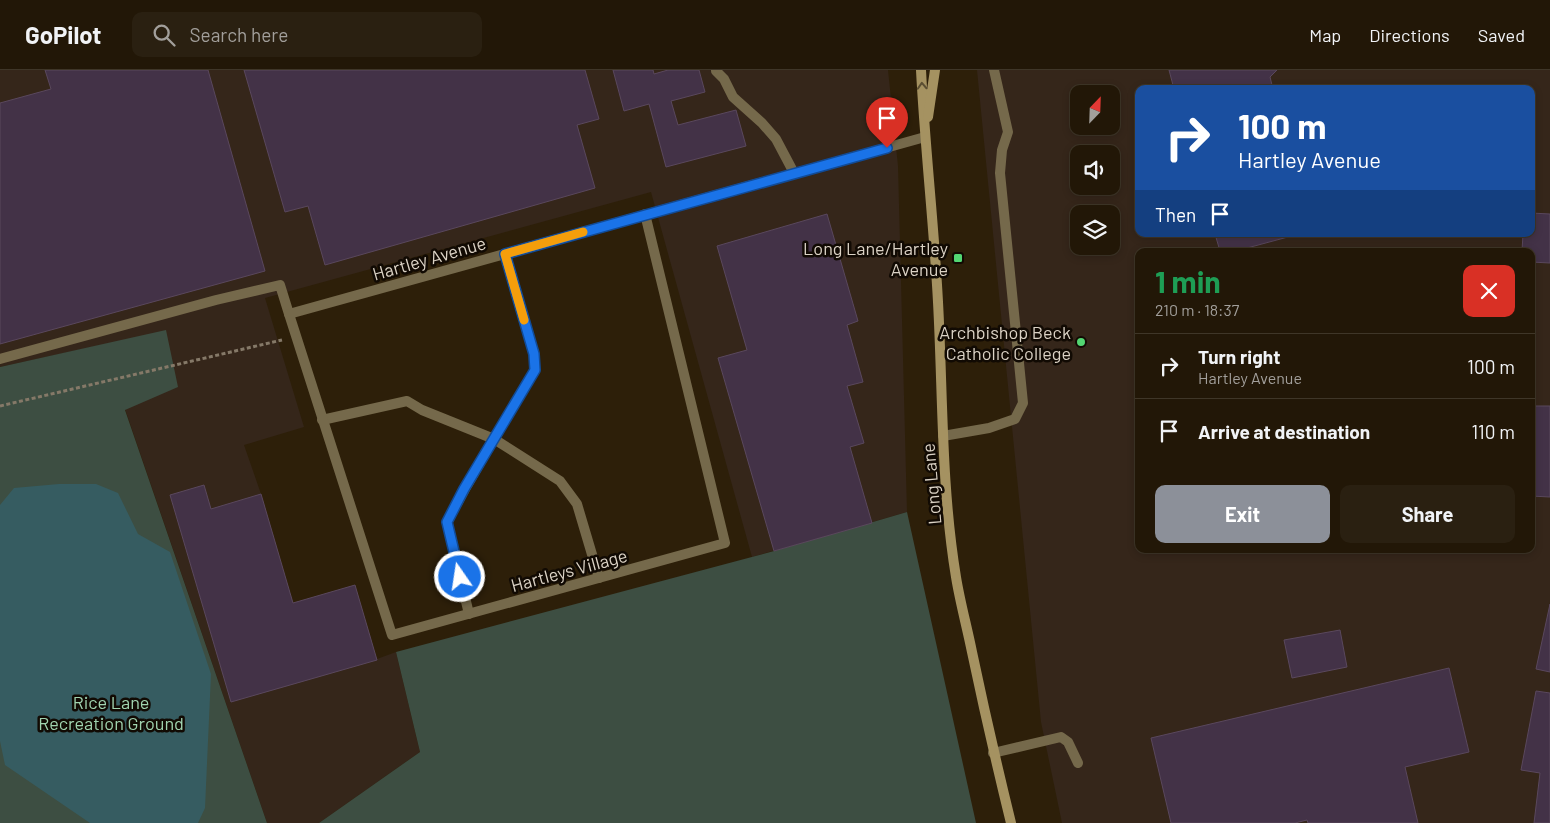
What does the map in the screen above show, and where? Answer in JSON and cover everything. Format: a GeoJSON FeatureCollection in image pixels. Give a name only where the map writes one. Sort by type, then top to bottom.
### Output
{"type":"FeatureCollection","features":[{"type":"Feature","properties":{"kind":"main road","name":"Long Lane"},"geometry":{"type":"LineString","coordinates":[[921,70],[938,302],[943,436],[956,576],[994,753],[1012,823]]}},
{"type":"Feature","properties":{"kind":"main road","name":"Long Lane"},"geometry":{"type":"LineString","coordinates":[[925,138],[935,70]]}},
{"type":"Feature","properties":{"kind":"street"},"geometry":{"type":"LineString","coordinates":[[943,436],[989,428],[1015,418],[1023,403],[1000,173],[1002,150],[1008,132],[994,70]]}},
{"type":"Feature","properties":{"kind":"street"},"geometry":{"type":"LineString","coordinates":[[716,71],[724,80],[733,96],[776,139],[794,173]]}},
{"type":"Feature","properties":{"kind":"street","name":"Hartley Avenue"},"geometry":{"type":"LineString","coordinates":[[289,314],[925,138]]}},
{"type":"Feature","properties":{"kind":"street","name":"Hartleys Village"},"geometry":{"type":"LineString","coordinates":[[0,359],[216,300],[280,285],[295,337],[392,636],[726,543],[645,214]]}},
{"type":"Feature","properties":{"kind":"street"},"geometry":{"type":"LineString","coordinates":[[469,614],[447,522],[464,489],[535,370],[534,354],[505,254]]}},
{"type":"Feature","properties":{"kind":"street"},"geometry":{"type":"LineString","coordinates":[[322,420],[407,400],[422,410],[494,439],[560,481],[577,504],[599,578]]}},
{"type":"Feature","properties":{"kind":"street"},"geometry":{"type":"LineString","coordinates":[[994,753],[1061,737],[1068,742],[1078,763]]}},
{"type":"Feature","properties":{"kind":"path"},"geometry":{"type":"LineString","coordinates":[[0,406],[295,337]]}},
{"type":"Feature","properties":{"kind":"shaded area"},"geometry":{"type":"Polygon","coordinates":[[[0,70],[888,70],[898,166],[907,512],[752,557],[651,192],[265,298],[304,427],[244,445],[261,494],[293,603],[377,659],[396,652],[420,752],[319,823],[267,823],[125,409],[166,331],[0,367],[0,70]]]}},
{"type":"Feature","properties":{"kind":"shaded area"},"geometry":{"type":"Polygon","coordinates":[[[977,70],[1550,70],[1550,823],[1062,823],[1041,722],[977,70]]]}},
{"type":"Feature","properties":{"kind":"green space","name":"Rice Lane Recreation Ground"},"geometry":{"type":"Polygon","coordinates":[[[166,330],[178,387],[125,410],[267,823],[0,823],[0,367],[166,330]]]}},
{"type":"Feature","properties":{"kind":"green space"},"geometry":{"type":"Polygon","coordinates":[[[907,512],[976,823],[319,823],[420,752],[396,652],[774,551],[907,512]]]}},
{"type":"Feature","properties":{"kind":"water","name":"Rice Lane Recreation Ground"},"geometry":{"type":"Polygon","coordinates":[[[59,484],[96,484],[118,493],[138,534],[170,552],[211,674],[205,808],[198,823],[90,823],[5,765],[0,741],[0,505],[14,488],[59,484]]]}},
{"type":"Feature","properties":{"kind":"building"},"geometry":{"type":"Polygon","coordinates":[[[45,70],[208,70],[265,271],[0,344],[0,103],[51,89],[45,70]]]}},
{"type":"Feature","properties":{"kind":"building"},"geometry":{"type":"Polygon","coordinates":[[[244,70],[585,70],[599,119],[577,125],[595,188],[325,265],[308,206],[285,212],[244,70]]]}},
{"type":"Feature","properties":{"kind":"building"},"geometry":{"type":"Polygon","coordinates":[[[613,70],[653,70],[654,74],[668,70],[699,70],[705,92],[671,101],[678,125],[736,110],[746,146],[666,167],[649,104],[624,111],[613,70]]]}},
{"type":"Feature","properties":{"kind":"building"},"geometry":{"type":"Polygon","coordinates":[[[1169,70],[1277,70],[1270,77],[1272,85],[1173,85],[1169,70]]]}},
{"type":"Feature","properties":{"kind":"building"},"geometry":{"type":"Polygon","coordinates":[[[1535,213],[1550,214],[1550,263],[1535,262],[1535,248],[1522,248],[1523,237],[1535,237],[1535,213]]]}},
{"type":"Feature","properties":{"kind":"building"},"geometry":{"type":"Polygon","coordinates":[[[827,214],[858,321],[847,325],[863,382],[847,386],[864,443],[850,447],[872,523],[774,551],[718,358],[747,350],[717,246],[827,214]]]}},
{"type":"Feature","properties":{"kind":"building"},"geometry":{"type":"Polygon","coordinates":[[[1216,237],[1288,237],[1247,248],[1219,248],[1216,237]]]}},
{"type":"Feature","properties":{"kind":"building"},"geometry":{"type":"Polygon","coordinates":[[[1535,406],[1550,406],[1550,497],[1535,496],[1535,406]]]}},
{"type":"Feature","properties":{"kind":"building"},"geometry":{"type":"Polygon","coordinates":[[[204,485],[211,509],[261,494],[293,603],[355,585],[377,660],[231,702],[170,495],[204,485]]]}},
{"type":"Feature","properties":{"kind":"building"},"geometry":{"type":"Polygon","coordinates":[[[1550,604],[1550,672],[1536,669],[1550,604]]]}},
{"type":"Feature","properties":{"kind":"building"},"geometry":{"type":"Polygon","coordinates":[[[1340,630],[1347,667],[1292,678],[1284,640],[1340,630]]]}},
{"type":"Feature","properties":{"kind":"building"},"geometry":{"type":"Polygon","coordinates":[[[1449,668],[1469,752],[1405,767],[1418,823],[1308,823],[1307,820],[1295,823],[1171,823],[1151,738],[1449,668]]]}},
{"type":"Feature","properties":{"kind":"building"},"geometry":{"type":"Polygon","coordinates":[[[1536,691],[1550,693],[1550,823],[1534,823],[1540,773],[1521,770],[1536,691]]]}},
{"type":"Feature","properties":{"kind":"slow traffic"},"geometry":{"type":"LineString","coordinates":[[524,320],[505,254],[583,232]]}},
{"type":"Feature","properties":{"kind":"place","name":"Long Lane/Hartley Avenue"},"geometry":{"type":"Point","coordinates":[958,258]}},
{"type":"Feature","properties":{"kind":"place","name":"Archbishop Beck Catholic College"},"geometry":{"type":"Point","coordinates":[1081,342]}},
{"type":"Feature","properties":{"kind":"route"},"geometry":{"type":"LineString","coordinates":[[460,577],[447,522],[464,489],[535,370],[534,354],[505,254],[887,148]]}}]}
